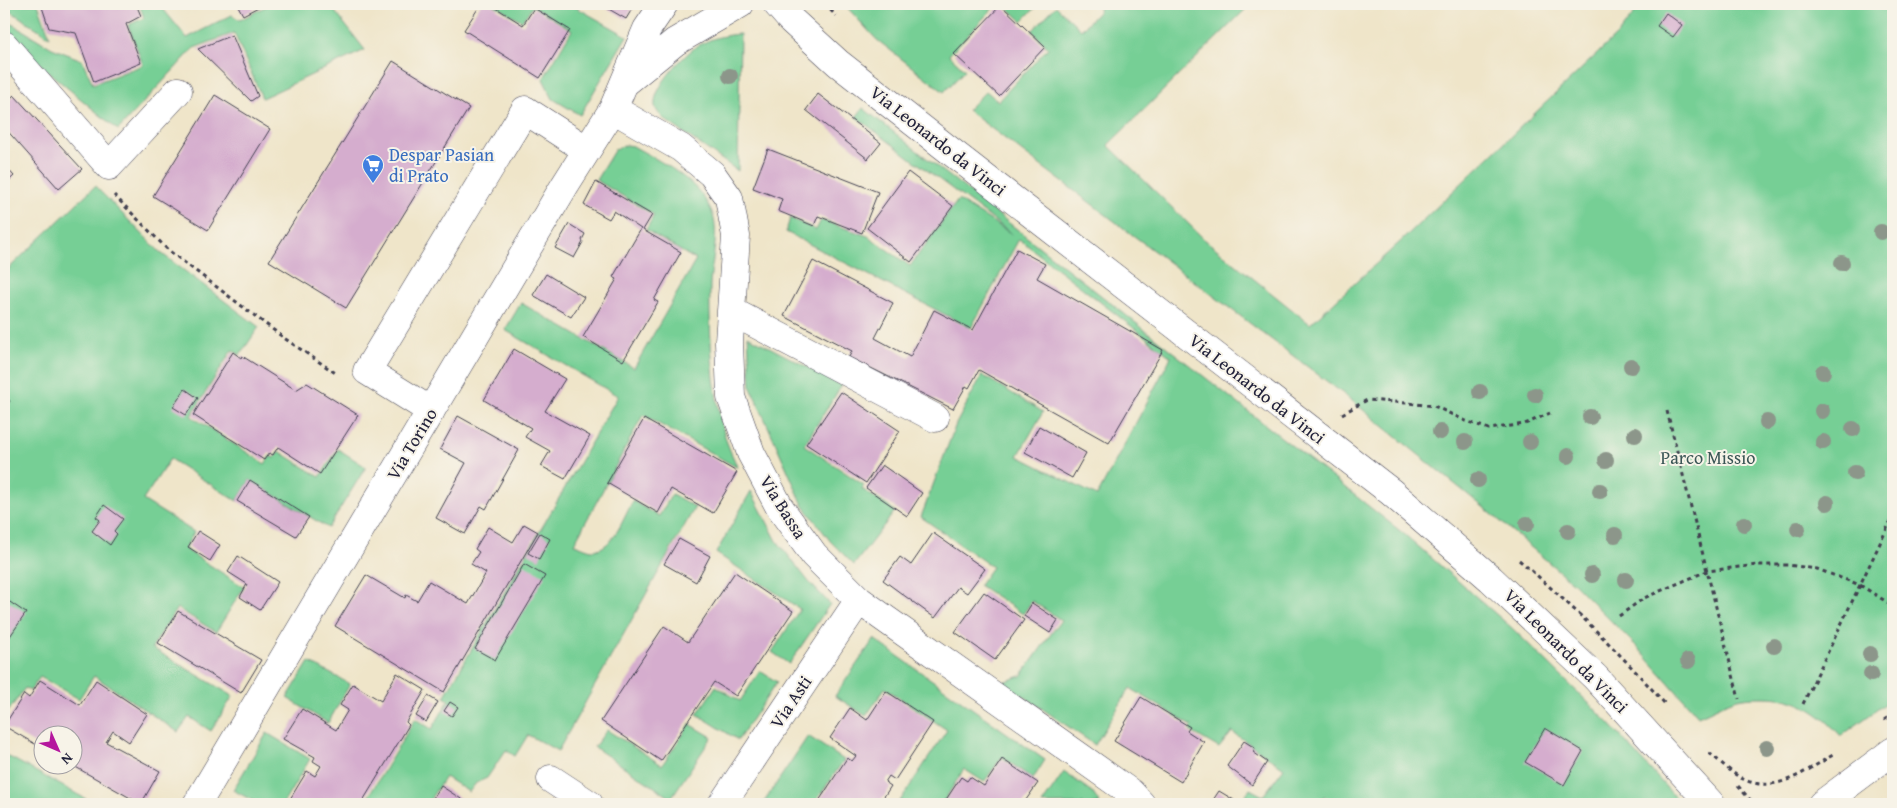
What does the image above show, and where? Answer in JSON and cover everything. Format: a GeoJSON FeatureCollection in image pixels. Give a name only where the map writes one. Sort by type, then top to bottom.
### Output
{"type":"FeatureCollection","features":[{"type":"Feature","properties":{"kind":"street","name":"Via Torino"},"geometry":{"type":"LineString","coordinates":[[197,804],[613,109],[647,29],[664,4]]}},
{"type":"Feature","properties":{"kind":"street","name":"Via Torino"},"geometry":{"type":"LineString","coordinates":[[625,83],[675,42],[740,4]]}},
{"type":"Feature","properties":{"kind":"street","name":"Via Leonardo da Vinci"},"geometry":{"type":"LineString","coordinates":[[778,4],[791,20],[861,81],[1391,492],[1491,578],[1595,677],[1711,804]]}},
{"type":"Feature","properties":{"kind":"street"},"geometry":{"type":"LineString","coordinates":[[4,45],[109,166],[178,91]]}},
{"type":"Feature","properties":{"kind":"street","name":"Via Bassa"},"geometry":{"type":"LineString","coordinates":[[613,109],[681,148],[712,174],[729,198],[736,236],[729,342],[731,396],[751,453],[780,508],[814,555],[859,600],[1131,793],[1141,804]]}},
{"type":"Feature","properties":{"kind":"street"},"geometry":{"type":"LineString","coordinates":[[431,411],[367,371],[524,110],[587,150]]}},
{"type":"Feature","properties":{"kind":"street"},"geometry":{"type":"LineString","coordinates":[[731,311],[935,418]]}},
{"type":"Feature","properties":{"kind":"street","name":"Via Asti"},"geometry":{"type":"LineString","coordinates":[[722,804],[859,600]]}},
{"type":"Feature","properties":{"kind":"street"},"geometry":{"type":"LineString","coordinates":[[1822,804],[1893,751]]}},
{"type":"Feature","properties":{"kind":"street"},"geometry":{"type":"LineString","coordinates":[[551,779],[589,804]]}},
{"type":"Feature","properties":{"kind":"path"},"geometry":{"type":"LineString","coordinates":[[109,190],[168,250],[284,338],[340,376]]}},
{"type":"Feature","properties":{"kind":"path"},"geometry":{"type":"LineString","coordinates":[[1342,414],[1367,400],[1407,403],[1434,406],[1489,429],[1525,424],[1550,413]]}},
{"type":"Feature","properties":{"kind":"path"},"geometry":{"type":"LineString","coordinates":[[1667,411],[1739,699]]}},
{"type":"Feature","properties":{"kind":"path"},"geometry":{"type":"LineString","coordinates":[[1803,704],[1893,516]]}},
{"type":"Feature","properties":{"kind":"path"},"geometry":{"type":"LineString","coordinates":[[1619,616],[1644,598],[1707,571],[1757,565],[1788,565],[1817,569],[1860,585],[1893,606]]}},
{"type":"Feature","properties":{"kind":"path"},"geometry":{"type":"LineString","coordinates":[[1878,724],[1893,714]]}},
{"type":"Feature","properties":{"kind":"path"},"geometry":{"type":"LineString","coordinates":[[1706,751],[1745,780],[1760,784],[1775,784],[1793,779],[1840,750]]}},
{"type":"Feature","properties":{"kind":"path"},"geometry":{"type":"LineString","coordinates":[[1735,784],[1754,804]]}},
{"type":"Feature","properties":{"kind":"green space"},"geometry":{"type":"Polygon","coordinates":[[[4,4],[38,4],[50,37],[4,7],[4,4]]]}},
{"type":"Feature","properties":{"kind":"green space"},"geometry":{"type":"Polygon","coordinates":[[[139,4],[159,4],[187,38],[232,15],[240,20],[270,4],[329,4],[365,50],[262,98],[234,33],[194,48],[118,130],[46,70],[4,27],[4,19],[52,48],[82,60],[93,84],[143,65],[128,25],[144,18],[139,4]]]}},
{"type":"Feature","properties":{"kind":"green space"},"geometry":{"type":"Polygon","coordinates":[[[493,4],[570,4],[627,36],[580,115],[553,99],[543,79],[572,30],[533,6],[522,21],[493,4]]]}},
{"type":"Feature","properties":{"kind":"green space"},"geometry":{"type":"Polygon","coordinates":[[[844,4],[997,4],[949,55],[965,70],[944,92],[876,39],[844,4]]]}},
{"type":"Feature","properties":{"kind":"green space"},"geometry":{"type":"Polygon","coordinates":[[[1003,4],[1039,4],[1022,21],[1003,4]]]}},
{"type":"Feature","properties":{"kind":"green space","name":"Parco Missio"},"geometry":{"type":"Polygon","coordinates":[[[1094,4],[1251,4],[1108,145],[1204,239],[1310,324],[1400,242],[1619,33],[1642,4],[1893,4],[1893,698],[1841,736],[1816,713],[1798,703],[1777,698],[1753,697],[1738,699],[1698,716],[1640,650],[1573,583],[1487,510],[1341,392],[967,110],[986,91],[998,101],[1048,48],[1032,31],[1056,6],[1081,30],[1100,10],[1094,4]]]}},
{"type":"Feature","properties":{"kind":"green space"},"geometry":{"type":"Polygon","coordinates":[[[740,34],[738,171],[664,119],[657,111],[655,99],[664,81],[678,63],[693,49],[714,39],[740,34]]]}},
{"type":"Feature","properties":{"kind":"green space"},"geometry":{"type":"Polygon","coordinates":[[[863,108],[1404,534],[1512,628],[1609,723],[1681,804],[1337,804],[1324,796],[1319,804],[1238,804],[1250,789],[1263,796],[1284,768],[1232,732],[1219,748],[1190,731],[1192,726],[1130,688],[1095,745],[1003,682],[1021,676],[1061,620],[1032,601],[1023,614],[979,585],[992,567],[921,517],[956,424],[982,375],[1043,412],[1018,456],[1097,496],[1171,357],[1019,239],[971,328],[786,232],[790,218],[816,230],[821,220],[868,236],[910,266],[958,200],[1012,234],[856,117],[863,108]]]}},
{"type":"Feature","properties":{"kind":"green space"},"geometry":{"type":"Polygon","coordinates":[[[626,145],[633,146],[677,172],[696,189],[711,210],[715,228],[715,247],[710,285],[714,378],[724,433],[738,468],[643,415],[574,544],[593,550],[607,544],[618,531],[633,501],[659,516],[672,494],[695,507],[558,751],[528,735],[515,756],[506,750],[487,778],[476,783],[469,792],[445,777],[427,804],[364,804],[415,719],[432,729],[449,700],[444,697],[618,396],[505,330],[521,303],[634,368],[696,260],[646,230],[654,215],[596,180],[615,149],[626,145]]]}},
{"type":"Feature","properties":{"kind":"green space"},"geometry":{"type":"Polygon","coordinates":[[[95,186],[161,253],[259,327],[240,355],[232,350],[191,416],[265,464],[270,456],[274,458],[279,451],[320,477],[338,449],[366,467],[328,528],[250,480],[237,501],[170,459],[143,500],[194,532],[185,549],[244,587],[216,632],[177,608],[152,648],[233,696],[211,731],[189,717],[178,732],[94,676],[79,699],[40,677],[30,691],[25,688],[4,716],[4,273],[95,186]]]}},
{"type":"Feature","properties":{"kind":"green space"},"geometry":{"type":"Polygon","coordinates":[[[748,336],[842,385],[804,445],[864,485],[862,489],[895,511],[854,565],[831,542],[803,505],[751,388],[748,336]]]}},
{"type":"Feature","properties":{"kind":"green space"},"geometry":{"type":"Polygon","coordinates":[[[751,491],[777,541],[809,582],[830,604],[789,664],[772,652],[800,609],[716,553],[751,491]]]}},
{"type":"Feature","properties":{"kind":"green space"},"geometry":{"type":"Polygon","coordinates":[[[874,639],[1045,760],[1033,779],[1002,757],[984,782],[964,769],[942,804],[898,804],[947,730],[885,688],[866,716],[835,696],[874,639]]]}},
{"type":"Feature","properties":{"kind":"green space"},"geometry":{"type":"Polygon","coordinates":[[[309,662],[350,684],[328,723],[287,698],[309,662]]]}},
{"type":"Feature","properties":{"kind":"green space"},"geometry":{"type":"Polygon","coordinates":[[[760,671],[777,682],[738,740],[697,714],[716,686],[740,701],[760,671]]]}},
{"type":"Feature","properties":{"kind":"green space"},"geometry":{"type":"Polygon","coordinates":[[[690,724],[712,737],[671,798],[594,747],[607,730],[662,765],[690,724]]]}},
{"type":"Feature","properties":{"kind":"green space"},"geometry":{"type":"Polygon","coordinates":[[[267,733],[310,759],[283,804],[259,804],[233,790],[267,733]]]}},
{"type":"Feature","properties":{"kind":"green space"},"geometry":{"type":"Polygon","coordinates":[[[808,736],[844,760],[814,804],[767,804],[764,802],[808,736]]]}},
{"type":"Feature","properties":{"kind":"green space"},"geometry":{"type":"Polygon","coordinates":[[[4,754],[32,769],[32,776],[44,776],[95,804],[4,804],[4,754]]]}},
{"type":"Feature","properties":{"kind":"green space"},"geometry":{"type":"Polygon","coordinates":[[[1064,772],[1092,792],[1100,804],[1042,804],[1064,772]]]}},
{"type":"Feature","properties":{"kind":"building"},"geometry":{"type":"Polygon","coordinates":[[[41,4],[136,4],[141,16],[126,24],[141,63],[94,82],[76,33],[49,28],[41,4]]]}},
{"type":"Feature","properties":{"kind":"building"},"geometry":{"type":"Polygon","coordinates":[[[181,4],[197,4],[184,9],[181,4]]]}},
{"type":"Feature","properties":{"kind":"building"},"geometry":{"type":"Polygon","coordinates":[[[237,4],[264,4],[243,15],[237,4]]]}},
{"type":"Feature","properties":{"kind":"building"},"geometry":{"type":"Polygon","coordinates":[[[481,4],[490,4],[523,25],[534,8],[570,30],[540,78],[464,30],[481,4]]]}},
{"type":"Feature","properties":{"kind":"building"},"geometry":{"type":"Polygon","coordinates":[[[600,4],[635,4],[626,19],[600,4]]]}},
{"type":"Feature","properties":{"kind":"building"},"geometry":{"type":"Polygon","coordinates":[[[1001,5],[1045,47],[999,96],[954,54],[1001,5]]]}},
{"type":"Feature","properties":{"kind":"building"},"geometry":{"type":"Polygon","coordinates":[[[1666,13],[1682,25],[1673,37],[1657,26],[1666,13]]]}},
{"type":"Feature","properties":{"kind":"building"},"geometry":{"type":"Polygon","coordinates":[[[232,35],[258,96],[251,101],[198,49],[232,35]]]}},
{"type":"Feature","properties":{"kind":"building"},"geometry":{"type":"Polygon","coordinates":[[[393,61],[469,108],[346,308],[269,261],[393,61]]]}},
{"type":"Feature","properties":{"kind":"building"},"geometry":{"type":"Polygon","coordinates":[[[818,94],[881,143],[868,159],[806,110],[818,94]]]}},
{"type":"Feature","properties":{"kind":"building"},"geometry":{"type":"Polygon","coordinates":[[[14,95],[82,169],[59,189],[4,127],[4,104],[14,95]]]}},
{"type":"Feature","properties":{"kind":"building"},"geometry":{"type":"Polygon","coordinates":[[[215,95],[270,129],[208,230],[153,196],[215,95]]]}},
{"type":"Feature","properties":{"kind":"building"},"geometry":{"type":"Polygon","coordinates":[[[768,149],[878,192],[862,233],[818,216],[814,226],[778,211],[782,199],[753,188],[768,149]]]}},
{"type":"Feature","properties":{"kind":"building"},"geometry":{"type":"Polygon","coordinates":[[[6,167],[14,176],[4,185],[4,169],[6,167]]]}},
{"type":"Feature","properties":{"kind":"building"},"geometry":{"type":"Polygon","coordinates":[[[908,172],[953,206],[911,262],[867,228],[908,172]]]}},
{"type":"Feature","properties":{"kind":"building"},"geometry":{"type":"Polygon","coordinates":[[[596,182],[652,215],[643,230],[681,252],[654,300],[658,302],[623,361],[583,337],[617,279],[613,277],[641,229],[614,211],[609,219],[584,205],[596,182]]]}},
{"type":"Feature","properties":{"kind":"building"},"geometry":{"type":"Polygon","coordinates":[[[569,224],[585,234],[583,242],[574,258],[555,248],[569,224]]]}},
{"type":"Feature","properties":{"kind":"building"},"geometry":{"type":"Polygon","coordinates":[[[1017,249],[1045,264],[1037,278],[1163,350],[1109,443],[979,370],[969,388],[966,386],[953,409],[849,357],[852,351],[784,316],[813,261],[893,303],[875,338],[910,357],[934,310],[973,330],[1017,249]]]}},
{"type":"Feature","properties":{"kind":"building"},"geometry":{"type":"Polygon","coordinates":[[[546,274],[584,297],[571,317],[533,295],[546,274]]]}},
{"type":"Feature","properties":{"kind":"building"},"geometry":{"type":"Polygon","coordinates":[[[514,349],[565,379],[545,411],[590,436],[565,479],[541,466],[550,451],[525,437],[531,428],[484,400],[514,349]]]}},
{"type":"Feature","properties":{"kind":"building"},"geometry":{"type":"Polygon","coordinates":[[[233,352],[296,390],[307,383],[358,415],[320,474],[278,447],[273,455],[269,453],[264,460],[193,415],[233,352]]]}},
{"type":"Feature","properties":{"kind":"building"},"geometry":{"type":"Polygon","coordinates":[[[185,389],[198,398],[186,415],[173,407],[185,389]]]}},
{"type":"Feature","properties":{"kind":"building"},"geometry":{"type":"Polygon","coordinates":[[[841,392],[900,431],[866,483],[806,444],[841,392]]]}},
{"type":"Feature","properties":{"kind":"building"},"geometry":{"type":"Polygon","coordinates":[[[4,395],[10,401],[4,408],[4,395]]]}},
{"type":"Feature","properties":{"kind":"building"},"geometry":{"type":"Polygon","coordinates":[[[458,416],[519,450],[486,509],[481,506],[465,534],[436,518],[466,463],[440,449],[458,416]]]}},
{"type":"Feature","properties":{"kind":"building"},"geometry":{"type":"Polygon","coordinates":[[[644,419],[737,472],[713,513],[671,489],[658,513],[607,483],[644,419]]]}},
{"type":"Feature","properties":{"kind":"building"},"geometry":{"type":"Polygon","coordinates":[[[1039,426],[1086,453],[1072,478],[1025,452],[1039,426]]]}},
{"type":"Feature","properties":{"kind":"building"},"geometry":{"type":"Polygon","coordinates":[[[882,465],[922,493],[907,516],[866,488],[882,465]]]}},
{"type":"Feature","properties":{"kind":"building"},"geometry":{"type":"Polygon","coordinates":[[[250,480],[309,517],[296,536],[237,501],[250,480]]]}},
{"type":"Feature","properties":{"kind":"building"},"geometry":{"type":"Polygon","coordinates":[[[104,505],[123,519],[114,531],[117,534],[110,545],[92,531],[100,520],[96,517],[104,505]]]}},
{"type":"Feature","properties":{"kind":"building"},"geometry":{"type":"Polygon","coordinates":[[[524,524],[538,532],[444,692],[335,626],[366,575],[405,598],[406,595],[417,601],[429,581],[468,604],[486,573],[471,564],[479,552],[475,549],[488,527],[513,542],[524,524]]]}},
{"type":"Feature","properties":{"kind":"building"},"geometry":{"type":"Polygon","coordinates":[[[198,531],[220,545],[210,561],[188,547],[198,531]]]}},
{"type":"Feature","properties":{"kind":"building"},"geometry":{"type":"Polygon","coordinates":[[[540,533],[550,539],[539,559],[528,553],[540,533]]]}},
{"type":"Feature","properties":{"kind":"building"},"geometry":{"type":"Polygon","coordinates":[[[933,533],[985,569],[967,593],[958,587],[935,618],[883,580],[900,557],[911,565],[933,533]]]}},
{"type":"Feature","properties":{"kind":"building"},"geometry":{"type":"Polygon","coordinates":[[[679,539],[710,556],[696,582],[664,564],[679,539]]]}},
{"type":"Feature","properties":{"kind":"building"},"geometry":{"type":"Polygon","coordinates":[[[238,556],[278,582],[260,610],[240,597],[247,584],[228,572],[238,556]]]}},
{"type":"Feature","properties":{"kind":"building"},"geometry":{"type":"Polygon","coordinates":[[[524,564],[545,576],[495,660],[475,649],[524,564]]]}},
{"type":"Feature","properties":{"kind":"building"},"geometry":{"type":"Polygon","coordinates":[[[735,572],[793,611],[736,696],[714,682],[661,761],[601,721],[664,626],[688,642],[735,572]]]}},
{"type":"Feature","properties":{"kind":"building"},"geometry":{"type":"Polygon","coordinates":[[[984,592],[1024,620],[995,660],[955,632],[984,592]]]}},
{"type":"Feature","properties":{"kind":"building"},"geometry":{"type":"Polygon","coordinates":[[[4,598],[26,613],[4,645],[4,598]]]}},
{"type":"Feature","properties":{"kind":"building"},"geometry":{"type":"Polygon","coordinates":[[[1032,603],[1058,620],[1050,633],[1024,616],[1032,603]]]}},
{"type":"Feature","properties":{"kind":"building"},"geometry":{"type":"Polygon","coordinates":[[[178,611],[261,660],[241,693],[158,643],[178,611]]]}},
{"type":"Feature","properties":{"kind":"building"},"geometry":{"type":"Polygon","coordinates":[[[397,673],[425,690],[406,722],[409,725],[361,804],[287,804],[307,771],[315,776],[321,766],[313,761],[315,757],[283,739],[302,709],[336,730],[348,710],[340,705],[353,684],[381,701],[397,673]]]}},
{"type":"Feature","properties":{"kind":"building"},"geometry":{"type":"Polygon","coordinates":[[[40,680],[80,705],[96,680],[147,714],[129,742],[113,731],[106,742],[160,771],[141,804],[82,771],[82,726],[32,726],[32,742],[4,726],[24,694],[29,698],[40,680]]]}},
{"type":"Feature","properties":{"kind":"building"},"geometry":{"type":"Polygon","coordinates":[[[886,691],[933,722],[895,780],[889,776],[885,782],[891,786],[879,804],[817,804],[847,758],[852,761],[856,756],[830,738],[850,708],[867,720],[886,691]]]}},
{"type":"Feature","properties":{"kind":"building"},"geometry":{"type":"Polygon","coordinates":[[[428,696],[438,702],[426,722],[416,716],[428,696]]]}},
{"type":"Feature","properties":{"kind":"building"},"geometry":{"type":"Polygon","coordinates":[[[1141,697],[1190,727],[1187,731],[1204,742],[1181,782],[1114,741],[1141,697]]]}},
{"type":"Feature","properties":{"kind":"building"},"geometry":{"type":"Polygon","coordinates":[[[450,702],[458,707],[452,716],[444,711],[450,702]]]}},
{"type":"Feature","properties":{"kind":"building"},"geometry":{"type":"Polygon","coordinates":[[[1545,728],[1583,751],[1564,785],[1525,762],[1545,728]]]}},
{"type":"Feature","properties":{"kind":"building"},"geometry":{"type":"Polygon","coordinates":[[[1244,741],[1255,748],[1253,752],[1267,762],[1252,785],[1227,766],[1244,741]]]}},
{"type":"Feature","properties":{"kind":"building"},"geometry":{"type":"Polygon","coordinates":[[[1002,759],[1038,783],[1023,804],[943,804],[961,777],[967,781],[970,777],[984,786],[1002,759]]]}},
{"type":"Feature","properties":{"kind":"building"},"geometry":{"type":"Polygon","coordinates":[[[441,786],[469,804],[429,804],[441,786]]]}},
{"type":"Feature","properties":{"kind":"building"},"geometry":{"type":"Polygon","coordinates":[[[1219,791],[1234,800],[1231,804],[1211,803],[1219,791]]]}},
{"type":"Feature","properties":{"kind":"place","name":"Despar Pasian di Prato"},"geometry":{"type":"Point","coordinates":[373,184]}}]}
